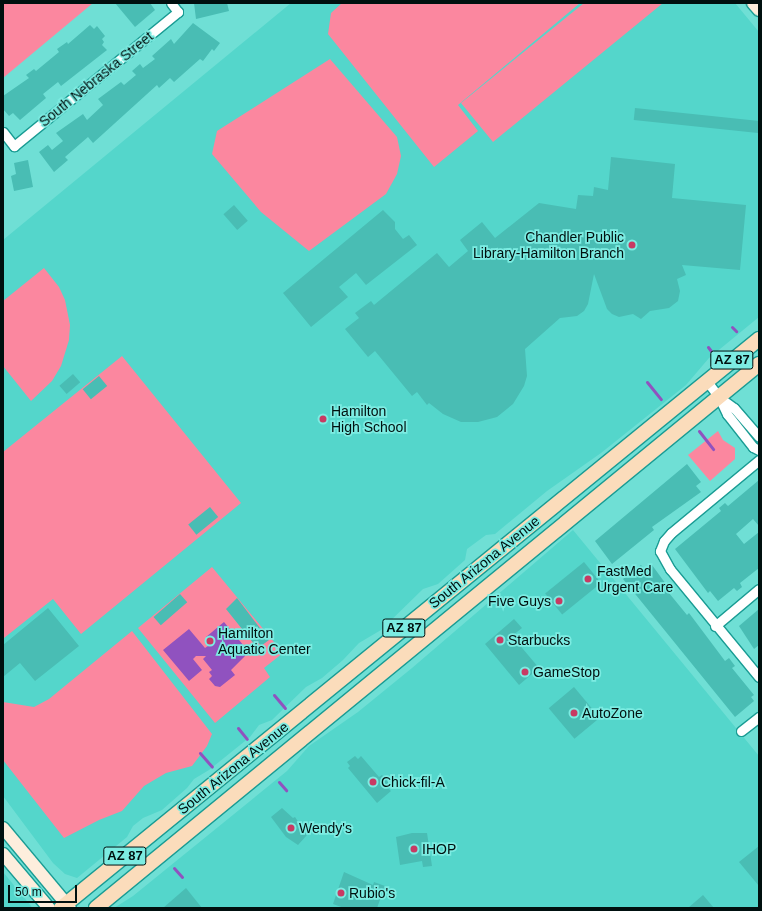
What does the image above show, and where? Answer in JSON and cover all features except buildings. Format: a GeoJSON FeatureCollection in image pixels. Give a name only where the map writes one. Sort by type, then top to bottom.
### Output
{"type":"FeatureCollection","features":[{"type":"Feature","properties":{"kind":"main road"},"geometry":{"type":"LineString","coordinates":[[753,3],[759,10]]}},
{"type":"Feature","properties":{"kind":"main road","name":"South Arizona Avenue"},"geometry":{"type":"LineString","coordinates":[[66,907],[706,380],[759,339]]}},
{"type":"Feature","properties":{"kind":"main road","name":"South Arizona Avenue"},"geometry":{"type":"LineString","coordinates":[[96,908],[759,364]]}},
{"type":"Feature","properties":{"kind":"main road"},"geometry":{"type":"LineString","coordinates":[[3,828],[66,907]]}},
{"type":"Feature","properties":{"kind":"main road"},"geometry":{"type":"LineString","coordinates":[[3,854],[49,908]]}},
{"type":"Feature","properties":{"kind":"street","name":"South Nebraska Street"},"geometry":{"type":"LineString","coordinates":[[3,132],[14,146],[178,12],[170,3]]}},
{"type":"Feature","properties":{"kind":"street"},"geometry":{"type":"LineString","coordinates":[[706,380],[719,397],[727,414],[753,447],[759,450]]}},
{"type":"Feature","properties":{"kind":"street"},"geometry":{"type":"LineString","coordinates":[[719,397],[734,408],[759,437]]}},
{"type":"Feature","properties":{"kind":"street"},"geometry":{"type":"LineString","coordinates":[[759,460],[671,532],[660,551],[663,560],[715,626],[759,677]]}},
{"type":"Feature","properties":{"kind":"street"},"geometry":{"type":"LineString","coordinates":[[715,626],[759,589]]}},
{"type":"Feature","properties":{"kind":"street"},"geometry":{"type":"LineString","coordinates":[[742,731],[759,717]]}},
{"type":"Feature","properties":{"kind":"shaded area"},"geometry":{"type":"Polygon","coordinates":[[[3,3],[93,3],[3,78],[3,3]]]}},
{"type":"Feature","properties":{"kind":"shaded area","name":"Hamilton High School"},"geometry":{"type":"Polygon","coordinates":[[[291,3],[735,3],[759,32],[759,317],[709,358],[686,385],[601,453],[547,491],[495,534],[486,535],[467,549],[465,560],[438,584],[423,589],[381,630],[359,643],[343,660],[322,678],[306,687],[272,720],[259,725],[250,737],[209,770],[194,779],[187,788],[162,810],[143,818],[133,826],[127,837],[77,878],[65,874],[53,863],[3,796],[3,240],[291,3]]]}},
{"type":"Feature","properties":{"kind":"shaded area"},"geometry":{"type":"Polygon","coordinates":[[[342,3],[580,3],[458,105],[478,131],[434,167],[328,34],[331,13],[342,3]]]}},
{"type":"Feature","properties":{"kind":"shaded area"},"geometry":{"type":"Polygon","coordinates":[[[584,3],[663,3],[493,142],[461,103],[584,3]]]}},
{"type":"Feature","properties":{"kind":"shaded area"},"geometry":{"type":"Polygon","coordinates":[[[330,59],[397,137],[401,156],[397,174],[386,194],[309,251],[261,212],[212,154],[217,131],[330,59]]]}},
{"type":"Feature","properties":{"kind":"shaded area"},"geometry":{"type":"Polygon","coordinates":[[[44,268],[59,287],[65,300],[70,325],[69,340],[61,366],[52,381],[31,401],[3,366],[3,301],[44,268]]]}},
{"type":"Feature","properties":{"kind":"shaded area"},"geometry":{"type":"Polygon","coordinates":[[[122,356],[241,503],[81,634],[53,599],[4,638],[3,452],[122,356]]]}},
{"type":"Feature","properties":{"kind":"shaded area"},"geometry":{"type":"Polygon","coordinates":[[[718,431],[723,440],[735,448],[735,459],[710,481],[688,455],[718,431]]]}},
{"type":"Feature","properties":{"kind":"shaded area"},"geometry":{"type":"Polygon","coordinates":[[[573,530],[759,756],[759,908],[114,908],[133,896],[287,771],[309,746],[358,712],[412,668],[573,530]]]}},
{"type":"Feature","properties":{"kind":"shaded area","name":"Hamilton Aquatic Center"},"geometry":{"type":"Polygon","coordinates":[[[212,567],[283,653],[264,668],[270,677],[215,723],[138,628],[212,567]]]}},
{"type":"Feature","properties":{"kind":"shaded area"},"geometry":{"type":"Polygon","coordinates":[[[224,622],[244,646],[245,656],[231,670],[235,675],[220,687],[215,686],[209,679],[212,676],[209,672],[212,670],[203,659],[206,656],[196,656],[193,659],[202,670],[189,681],[163,650],[189,629],[205,648],[211,644],[206,637],[224,622]]]}},
{"type":"Feature","properties":{"kind":"shaded area"},"geometry":{"type":"Polygon","coordinates":[[[132,631],[212,734],[207,746],[192,766],[166,773],[144,786],[122,811],[99,820],[64,838],[3,760],[3,702],[34,707],[49,699],[132,631]]]}},
{"type":"Feature","properties":{"kind":"shaded area"},"geometry":{"type":"Polygon","coordinates":[[[3,872],[31,906],[32,908],[3,908],[3,872]]]}},
{"type":"Feature","properties":{"kind":"waterway"},"geometry":{"type":"LineString","coordinates":[[732,327],[736,331]]}},
{"type":"Feature","properties":{"kind":"waterway"},"geometry":{"type":"LineString","coordinates":[[708,347],[711,351]]}},
{"type":"Feature","properties":{"kind":"waterway"},"geometry":{"type":"LineString","coordinates":[[647,382],[661,399]]}},
{"type":"Feature","properties":{"kind":"waterway"},"geometry":{"type":"LineString","coordinates":[[699,431],[713,449]]}},
{"type":"Feature","properties":{"kind":"waterway"},"geometry":{"type":"LineString","coordinates":[[274,695],[285,708]]}},
{"type":"Feature","properties":{"kind":"waterway"},"geometry":{"type":"LineString","coordinates":[[238,728],[247,739]]}},
{"type":"Feature","properties":{"kind":"waterway"},"geometry":{"type":"LineString","coordinates":[[200,753],[212,767]]}},
{"type":"Feature","properties":{"kind":"waterway"},"geometry":{"type":"LineString","coordinates":[[279,782],[286,790]]}},
{"type":"Feature","properties":{"kind":"waterway"},"geometry":{"type":"LineString","coordinates":[[174,868],[182,877]]}},
{"type":"Feature","properties":{"kind":"place","name":"Chandler Public Library-Hamilton Branch"},"geometry":{"type":"Point","coordinates":[632,245]}},
{"type":"Feature","properties":{"kind":"place","name":"Hamilton High School"},"geometry":{"type":"Point","coordinates":[323,419]}},
{"type":"Feature","properties":{"kind":"place","name":"FastMed Urgent Care"},"geometry":{"type":"Point","coordinates":[588,579]}},
{"type":"Feature","properties":{"kind":"place","name":"Five Guys"},"geometry":{"type":"Point","coordinates":[559,601]}},
{"type":"Feature","properties":{"kind":"place","name":"Starbucks"},"geometry":{"type":"Point","coordinates":[500,640]}},
{"type":"Feature","properties":{"kind":"place","name":"Hamilton Aquatic Center"},"geometry":{"type":"Point","coordinates":[210,641]}},
{"type":"Feature","properties":{"kind":"place","name":"GameStop"},"geometry":{"type":"Point","coordinates":[525,672]}},
{"type":"Feature","properties":{"kind":"place","name":"AutoZone"},"geometry":{"type":"Point","coordinates":[574,713]}},
{"type":"Feature","properties":{"kind":"place","name":"Chick-fil-A"},"geometry":{"type":"Point","coordinates":[373,782]}},
{"type":"Feature","properties":{"kind":"place","name":"Wendy's"},"geometry":{"type":"Point","coordinates":[291,828]}},
{"type":"Feature","properties":{"kind":"place","name":"IHOP"},"geometry":{"type":"Point","coordinates":[414,849]}},
{"type":"Feature","properties":{"kind":"place","name":"Rubio's"},"geometry":{"type":"Point","coordinates":[341,893]}}]}
